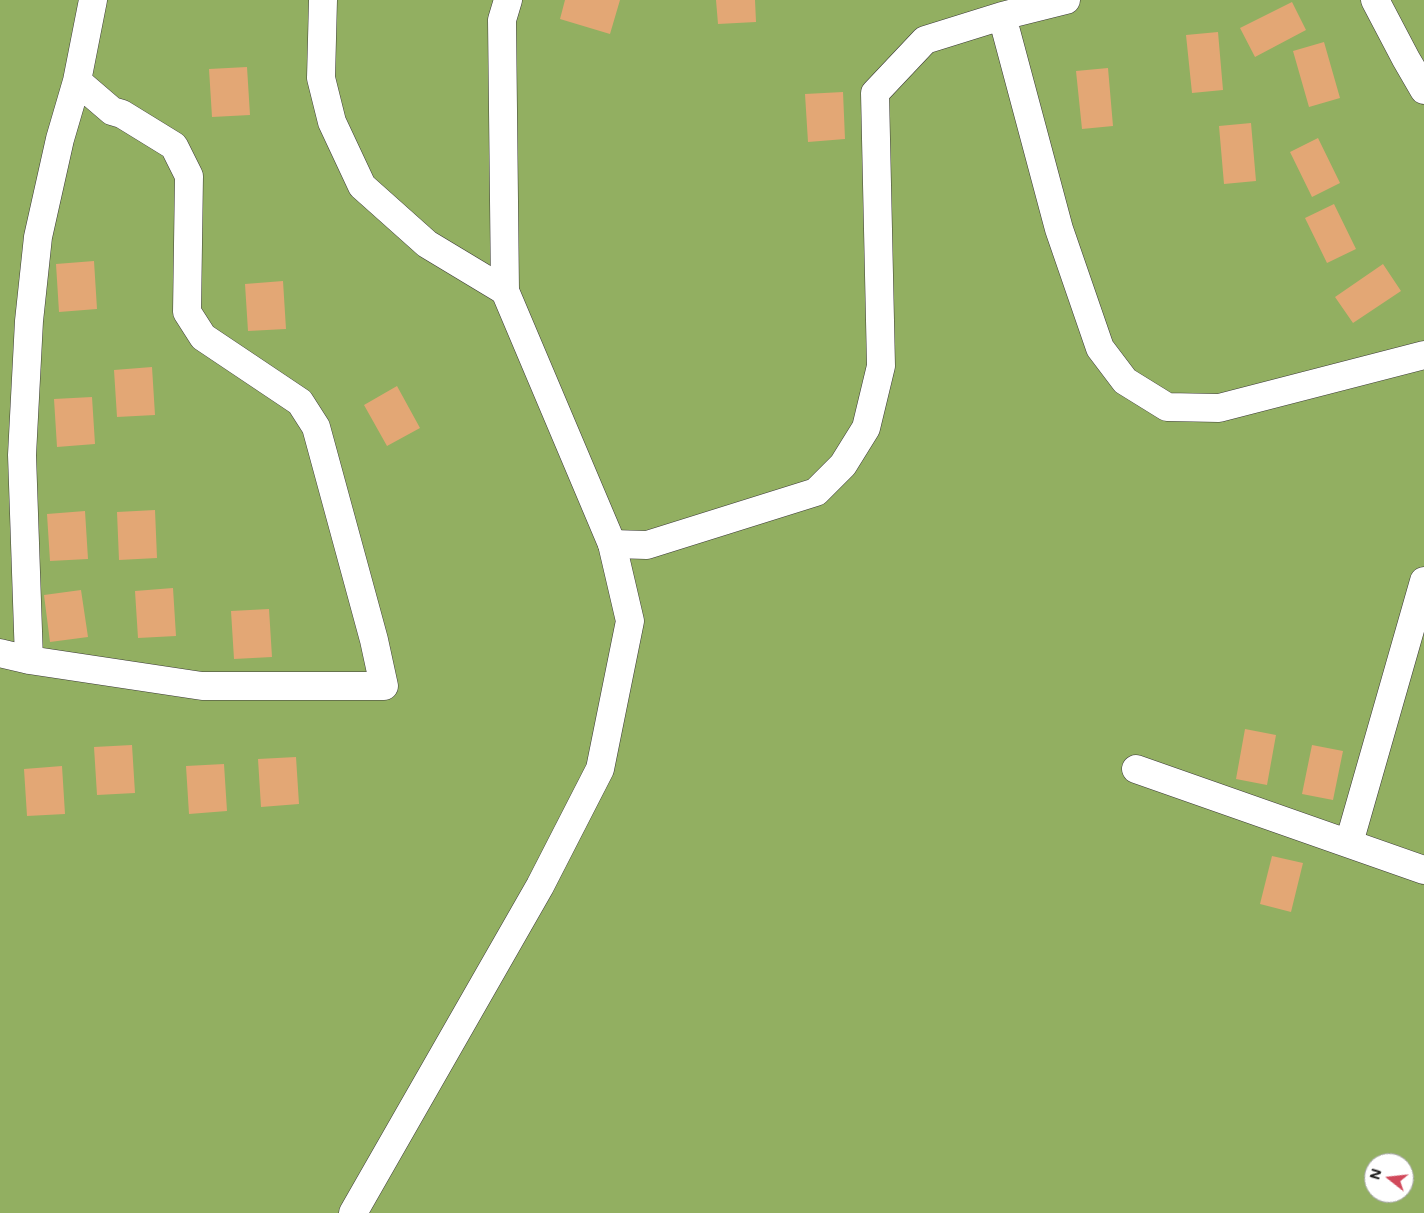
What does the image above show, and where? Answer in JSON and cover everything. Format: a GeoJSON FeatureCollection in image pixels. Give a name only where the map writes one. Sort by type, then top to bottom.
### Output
{"type":"FeatureCollection","features":[{"type":"Feature","properties":{"kind":"street"},"geometry":{"type":"LineString","coordinates":[[30,660],[22,455],[28,321],[38,237],[60,139],[77,81],[93,0]]}},
{"type":"Feature","properties":{"kind":"street"},"geometry":{"type":"LineString","coordinates":[[323,0],[321,78],[332,122],[362,186],[426,244],[505,290]]}},
{"type":"Feature","properties":{"kind":"street"},"geometry":{"type":"LineString","coordinates":[[354,1213],[540,886],[600,770],[630,621],[612,544],[505,290],[502,20],[508,0]]}},
{"type":"Feature","properties":{"kind":"street"},"geometry":{"type":"LineString","coordinates":[[612,544],[647,545],[816,492],[843,465],[866,428],[881,366],[875,93],[925,40],[1002,16],[1066,0]]}},
{"type":"Feature","properties":{"kind":"street"},"geometry":{"type":"LineString","coordinates":[[1375,0],[1424,90]]}},
{"type":"Feature","properties":{"kind":"street"},"geometry":{"type":"LineString","coordinates":[[1002,16],[1059,229],[1100,348],[1125,381],[1167,408],[1219,408],[1424,355]]}},
{"type":"Feature","properties":{"kind":"street"},"geometry":{"type":"LineString","coordinates":[[0,653],[30,660],[202,686],[384,686],[374,640],[316,427],[300,402],[203,337],[187,312],[189,176],[174,146],[122,114],[112,111],[77,81]]}},
{"type":"Feature","properties":{"kind":"street"},"geometry":{"type":"LineString","coordinates":[[1349,843],[1424,581]]}},
{"type":"Feature","properties":{"kind":"street"},"geometry":{"type":"LineString","coordinates":[[1136,769],[1424,870]]}},
{"type":"Feature","properties":{"kind":"green space"},"geometry":{"type":"Polygon","coordinates":[[[0,0],[1424,0],[1424,1213],[0,1213],[0,0]]]}},
{"type":"Feature","properties":{"kind":"building"},"geometry":{"type":"Polygon","coordinates":[[[565,0],[620,0],[610,34],[560,19],[565,0]]]}},
{"type":"Feature","properties":{"kind":"building"},"geometry":{"type":"Polygon","coordinates":[[[716,0],[755,0],[756,22],[718,24],[716,0]]]}},
{"type":"Feature","properties":{"kind":"building"},"geometry":{"type":"Polygon","coordinates":[[[1292,2],[1306,30],[1255,57],[1240,28],[1292,2]]]}},
{"type":"Feature","properties":{"kind":"building"},"geometry":{"type":"Polygon","coordinates":[[[1218,32],[1223,90],[1192,93],[1186,35],[1218,32]]]}},
{"type":"Feature","properties":{"kind":"building"},"geometry":{"type":"Polygon","coordinates":[[[1324,42],[1340,98],[1309,107],[1293,51],[1324,42]]]}},
{"type":"Feature","properties":{"kind":"building"},"geometry":{"type":"Polygon","coordinates":[[[247,67],[250,115],[212,117],[209,69],[247,67]]]}},
{"type":"Feature","properties":{"kind":"building"},"geometry":{"type":"Polygon","coordinates":[[[1108,68],[1113,126],[1082,129],[1076,71],[1108,68]]]}},
{"type":"Feature","properties":{"kind":"building"},"geometry":{"type":"Polygon","coordinates":[[[843,92],[845,139],[808,142],[805,94],[843,92]]]}},
{"type":"Feature","properties":{"kind":"building"},"geometry":{"type":"Polygon","coordinates":[[[1251,123],[1256,181],[1224,184],[1219,126],[1251,123]]]}},
{"type":"Feature","properties":{"kind":"building"},"geometry":{"type":"Polygon","coordinates":[[[1318,138],[1340,183],[1312,197],[1290,152],[1318,138]]]}},
{"type":"Feature","properties":{"kind":"building"},"geometry":{"type":"Polygon","coordinates":[[[1334,204],[1356,249],[1327,263],[1305,218],[1334,204]]]}},
{"type":"Feature","properties":{"kind":"building"},"geometry":{"type":"Polygon","coordinates":[[[94,261],[97,309],[59,312],[56,264],[94,261]]]}},
{"type":"Feature","properties":{"kind":"building"},"geometry":{"type":"Polygon","coordinates":[[[1383,264],[1401,291],[1353,323],[1335,297],[1383,264]]]}},
{"type":"Feature","properties":{"kind":"building"},"geometry":{"type":"Polygon","coordinates":[[[283,281],[286,329],[248,331],[245,284],[283,281]]]}},
{"type":"Feature","properties":{"kind":"building"},"geometry":{"type":"Polygon","coordinates":[[[152,367],[155,415],[117,417],[114,370],[152,367]]]}},
{"type":"Feature","properties":{"kind":"building"},"geometry":{"type":"Polygon","coordinates":[[[397,386],[420,428],[387,446],[364,405],[397,386]]]}},
{"type":"Feature","properties":{"kind":"building"},"geometry":{"type":"Polygon","coordinates":[[[92,397],[95,444],[57,447],[54,399],[92,397]]]}},
{"type":"Feature","properties":{"kind":"building"},"geometry":{"type":"Polygon","coordinates":[[[155,510],[157,558],[119,560],[117,512],[155,510]]]}},
{"type":"Feature","properties":{"kind":"building"},"geometry":{"type":"Polygon","coordinates":[[[85,511],[88,559],[50,561],[47,514],[85,511]]]}},
{"type":"Feature","properties":{"kind":"building"},"geometry":{"type":"Polygon","coordinates":[[[173,588],[176,636],[138,638],[135,591],[173,588]]]}},
{"type":"Feature","properties":{"kind":"building"},"geometry":{"type":"Polygon","coordinates":[[[81,590],[88,637],[50,642],[44,595],[81,590]]]}},
{"type":"Feature","properties":{"kind":"building"},"geometry":{"type":"Polygon","coordinates":[[[269,609],[272,657],[234,659],[231,611],[269,609]]]}},
{"type":"Feature","properties":{"kind":"building"},"geometry":{"type":"Polygon","coordinates":[[[1245,729],[1276,735],[1267,785],[1236,779],[1245,729]]]}},
{"type":"Feature","properties":{"kind":"building"},"geometry":{"type":"Polygon","coordinates":[[[132,745],[135,793],[97,795],[94,747],[132,745]]]}},
{"type":"Feature","properties":{"kind":"building"},"geometry":{"type":"Polygon","coordinates":[[[1312,745],[1343,751],[1333,800],[1302,794],[1312,745]]]}},
{"type":"Feature","properties":{"kind":"building"},"geometry":{"type":"Polygon","coordinates":[[[296,757],[299,804],[261,807],[258,759],[296,757]]]}},
{"type":"Feature","properties":{"kind":"building"},"geometry":{"type":"Polygon","coordinates":[[[224,764],[227,811],[189,814],[186,766],[224,764]]]}},
{"type":"Feature","properties":{"kind":"building"},"geometry":{"type":"Polygon","coordinates":[[[62,766],[65,814],[27,816],[24,769],[62,766]]]}},
{"type":"Feature","properties":{"kind":"building"},"geometry":{"type":"Polygon","coordinates":[[[1272,856],[1303,863],[1291,912],[1260,904],[1272,856]]]}}]}
